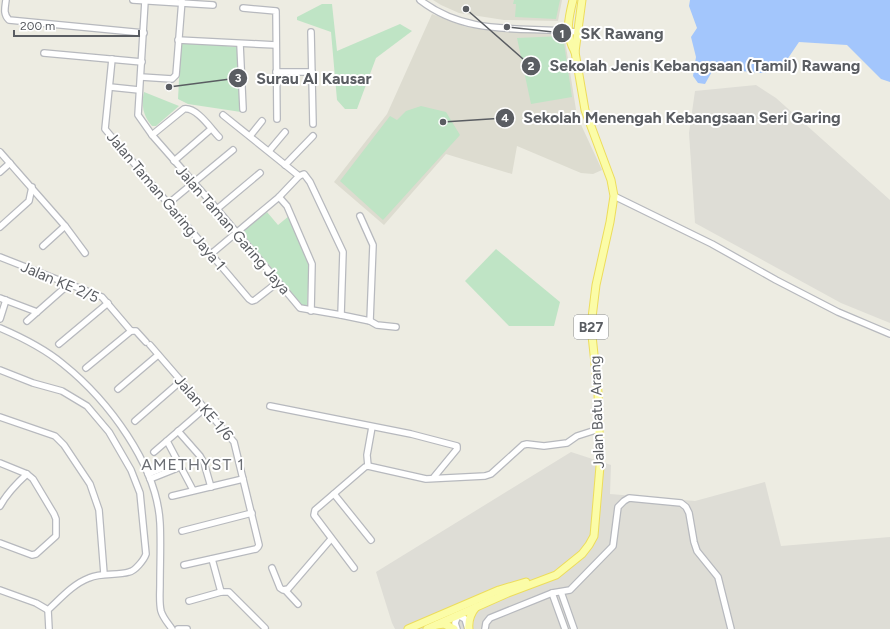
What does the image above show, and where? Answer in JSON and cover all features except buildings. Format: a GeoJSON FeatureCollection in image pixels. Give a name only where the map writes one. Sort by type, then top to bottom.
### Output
{"type":"FeatureCollection","features":[{"type":"Feature","properties":{"kind":"main road","name":"Jalan Batu Arang"},"geometry":{"type":"LineString","coordinates":[[572,0],[568,31],[569,42],[575,52]]}},
{"type":"Feature","properties":{"kind":"main road","name":"Jalan Batu Arang"},"geometry":{"type":"LineString","coordinates":[[427,629],[538,581],[556,575],[582,554],[589,546],[594,536],[600,466],[598,392],[591,321],[596,285],[610,222],[614,196],[609,174],[585,110],[575,52],[582,0]]}},
{"type":"Feature","properties":{"kind":"main road"},"geometry":{"type":"LineString","coordinates":[[408,629],[499,590],[528,582],[538,581]]}},
{"type":"Feature","properties":{"kind":"main road"},"geometry":{"type":"LineString","coordinates":[[446,612],[452,612],[458,615],[464,604]]}},
{"type":"Feature","properties":{"kind":"main road"},"geometry":{"type":"LineString","coordinates":[[468,629],[469,619],[476,607]]}},
{"type":"Feature","properties":{"kind":"main road"},"geometry":{"type":"LineString","coordinates":[[436,625],[444,624],[454,629]]}},
{"type":"Feature","properties":{"kind":"street"},"geometry":{"type":"LineString","coordinates":[[6,0],[4,12],[5,16],[9,20],[144,32]]}},
{"type":"Feature","properties":{"kind":"street"},"geometry":{"type":"LineString","coordinates":[[133,0],[213,5]]}},
{"type":"Feature","properties":{"kind":"street"},"geometry":{"type":"LineString","coordinates":[[420,0],[436,12],[458,21],[471,24],[498,28],[578,32]]}},
{"type":"Feature","properties":{"kind":"street","name":"Jalan Taman Garing Jaya"},"geometry":{"type":"LineString","coordinates":[[145,1],[138,115],[152,135],[237,232],[300,308],[370,321],[377,325],[396,327]]}},
{"type":"Feature","properties":{"kind":"street"},"geometry":{"type":"LineString","coordinates":[[141,77],[172,79],[176,75],[182,2]]}},
{"type":"Feature","properties":{"kind":"street"},"geometry":{"type":"LineString","coordinates":[[243,8],[276,11],[277,119]]}},
{"type":"Feature","properties":{"kind":"street"},"geometry":{"type":"LineString","coordinates":[[311,32],[313,124]]}},
{"type":"Feature","properties":{"kind":"street"},"geometry":{"type":"LineString","coordinates":[[178,40],[276,45]]}},
{"type":"Feature","properties":{"kind":"street"},"geometry":{"type":"LineString","coordinates":[[240,44],[243,109]]}},
{"type":"Feature","properties":{"kind":"street"},"geometry":{"type":"LineString","coordinates":[[44,53],[142,62]]}},
{"type":"Feature","properties":{"kind":"street","name":"Jalan Taman Garing Jaya 1"},"geometry":{"type":"LineString","coordinates":[[112,59],[105,129],[252,301],[278,282]]}},
{"type":"Feature","properties":{"kind":"street"},"geometry":{"type":"LineString","coordinates":[[276,72],[312,72]]}},
{"type":"Feature","properties":{"kind":"street"},"geometry":{"type":"LineString","coordinates":[[110,87],[139,90]]}},
{"type":"Feature","properties":{"kind":"street"},"geometry":{"type":"LineString","coordinates":[[152,135],[184,109],[187,109],[197,113],[219,137]]}},
{"type":"Feature","properties":{"kind":"street"},"geometry":{"type":"LineString","coordinates":[[224,115],[299,176]]}},
{"type":"Feature","properties":{"kind":"street"},"geometry":{"type":"LineString","coordinates":[[250,136],[262,121]]}},
{"type":"Feature","properties":{"kind":"street"},"geometry":{"type":"LineString","coordinates":[[174,161],[211,129]]}},
{"type":"Feature","properties":{"kind":"street"},"geometry":{"type":"LineString","coordinates":[[269,151],[285,132]]}},
{"type":"Feature","properties":{"kind":"street"},"geometry":{"type":"LineString","coordinates":[[285,165],[313,136]]}},
{"type":"Feature","properties":{"kind":"street"},"geometry":{"type":"LineString","coordinates":[[168,203],[233,150]]}},
{"type":"Feature","properties":{"kind":"street"},"geometry":{"type":"LineString","coordinates":[[0,152],[32,186],[85,253]]}},
{"type":"Feature","properties":{"kind":"street"},"geometry":{"type":"LineString","coordinates":[[0,172],[10,163]]}},
{"type":"Feature","properties":{"kind":"street"},"geometry":{"type":"LineString","coordinates":[[217,209],[260,174]]}},
{"type":"Feature","properties":{"kind":"street"},"geometry":{"type":"LineString","coordinates":[[211,254],[279,196],[299,176],[304,174],[342,252],[341,315]]}},
{"type":"Feature","properties":{"kind":"street"},"geometry":{"type":"LineString","coordinates":[[0,227],[29,201],[32,186]]}},
{"type":"Feature","properties":{"kind":"street"},"geometry":{"type":"LineString","coordinates":[[279,196],[287,206],[312,264],[311,311]]}},
{"type":"Feature","properties":{"kind":"street"},"geometry":{"type":"LineString","coordinates":[[614,196],[712,244],[776,280],[838,312],[890,334]]}},
{"type":"Feature","properties":{"kind":"street"},"geometry":{"type":"LineString","coordinates":[[360,216],[373,245],[370,321]]}},
{"type":"Feature","properties":{"kind":"street"},"geometry":{"type":"LineString","coordinates":[[43,246],[64,226]]}},
{"type":"Feature","properties":{"kind":"street","name":"Jalan KE 2/5"},"geometry":{"type":"LineString","coordinates":[[0,257],[102,297],[131,330]]}},
{"type":"Feature","properties":{"kind":"street"},"geometry":{"type":"LineString","coordinates":[[27,322],[69,284]]}},
{"type":"Feature","properties":{"kind":"street"},"geometry":{"type":"LineString","coordinates":[[0,320],[3,299],[37,312]]}},
{"type":"Feature","properties":{"kind":"street"},"geometry":{"type":"LineString","coordinates":[[59,344],[108,303]]}},
{"type":"Feature","properties":{"kind":"street"},"geometry":{"type":"LineString","coordinates":[[0,328],[49,354],[63,364],[92,391],[108,409],[126,434],[149,477],[158,506],[160,523],[160,604],[164,618],[172,629]]}},
{"type":"Feature","properties":{"kind":"street"},"geometry":{"type":"LineString","coordinates":[[86,368],[131,330]]}},
{"type":"Feature","properties":{"kind":"street","name":"Jalan KE 1/6"},"geometry":{"type":"LineString","coordinates":[[131,330],[136,331],[148,344],[234,442],[252,513],[258,547],[212,559]]}},
{"type":"Feature","properties":{"kind":"street"},"geometry":{"type":"LineString","coordinates":[[118,389],[158,355]]}},
{"type":"Feature","properties":{"kind":"street"},"geometry":{"type":"LineString","coordinates":[[2,370],[33,383],[62,391],[87,406],[109,432],[131,470],[140,493],[146,554],[144,558],[129,572],[90,577],[75,585],[48,610],[48,629]]}},
{"type":"Feature","properties":{"kind":"street"},"geometry":{"type":"LineString","coordinates":[[135,421],[181,381]]}},
{"type":"Feature","properties":{"kind":"street"},"geometry":{"type":"LineString","coordinates":[[270,406],[411,434],[457,446],[457,449],[434,477]]}},
{"type":"Feature","properties":{"kind":"street"},"geometry":{"type":"LineString","coordinates":[[154,452],[205,408]]}},
{"type":"Feature","properties":{"kind":"street"},"geometry":{"type":"LineString","coordinates":[[0,417],[54,436],[59,440],[90,484],[99,505],[104,574]]}},
{"type":"Feature","properties":{"kind":"street"},"geometry":{"type":"LineString","coordinates":[[368,466],[367,455],[372,427]]}},
{"type":"Feature","properties":{"kind":"street"},"geometry":{"type":"LineString","coordinates":[[354,568],[331,539],[314,515],[314,512],[365,467],[368,466],[426,479],[434,477],[485,476],[491,474],[523,445],[528,444],[544,446],[567,443],[578,436],[599,429]]}},
{"type":"Feature","properties":{"kind":"street"},"geometry":{"type":"LineString","coordinates":[[178,431],[200,456],[204,464],[210,487]]}},
{"type":"Feature","properties":{"kind":"street"},"geometry":{"type":"LineString","coordinates":[[167,441],[193,490]]}},
{"type":"Feature","properties":{"kind":"street"},"geometry":{"type":"LineString","coordinates":[[0,463],[27,474],[33,479],[56,519],[56,536],[36,554],[32,555],[0,544]]}},
{"type":"Feature","properties":{"kind":"street"},"geometry":{"type":"LineString","coordinates":[[149,477],[179,464]]}},
{"type":"Feature","properties":{"kind":"street"},"geometry":{"type":"LineString","coordinates":[[0,506],[16,484],[27,474]]}},
{"type":"Feature","properties":{"kind":"street"},"geometry":{"type":"LineString","coordinates":[[172,496],[243,479]]}},
{"type":"Feature","properties":{"kind":"street"},"geometry":{"type":"LineString","coordinates":[[334,494],[371,540]]}},
{"type":"Feature","properties":{"kind":"street"},"geometry":{"type":"LineString","coordinates":[[484,629],[490,618],[552,593],[570,590],[613,546],[618,507],[629,498],[682,503],[686,507],[689,513],[697,551],[718,577],[731,629]]}},
{"type":"Feature","properties":{"kind":"street"},"geometry":{"type":"LineString","coordinates":[[182,531],[252,513]]}},
{"type":"Feature","properties":{"kind":"street"},"geometry":{"type":"LineString","coordinates":[[285,590],[288,589],[331,539]]}},
{"type":"Feature","properties":{"kind":"street"},"geometry":{"type":"LineString","coordinates":[[184,565],[212,559],[222,592]]}},
{"type":"Feature","properties":{"kind":"street"},"geometry":{"type":"LineString","coordinates":[[272,568],[280,588],[285,590],[298,604]]}},
{"type":"Feature","properties":{"kind":"street"},"geometry":{"type":"LineString","coordinates":[[0,590],[36,603],[48,610]]}},
{"type":"Feature","properties":{"kind":"street"},"geometry":{"type":"LineString","coordinates":[[189,601],[222,592],[228,592],[265,628]]}},
{"type":"Feature","properties":{"kind":"street"},"geometry":{"type":"LineString","coordinates":[[561,592],[574,629]]}},
{"type":"Feature","properties":{"kind":"street"},"geometry":{"type":"LineString","coordinates":[[552,593],[565,629]]}},
{"type":"Feature","properties":{"kind":"street"},"geometry":{"type":"LineString","coordinates":[[457,629],[455,623],[458,615],[465,619],[468,629]]}},
{"type":"Feature","properties":{"kind":"street"},"geometry":{"type":"LineString","coordinates":[[178,629],[187,629]]}},
{"type":"Feature","properties":{"kind":"shaded area"},"geometry":{"type":"Polygon","coordinates":[[[433,0],[562,0],[558,21],[504,20],[459,13],[433,0]]]}},
{"type":"Feature","properties":{"kind":"shaded area"},"geometry":{"type":"Polygon","coordinates":[[[432,14],[466,27],[502,31],[564,34],[577,116],[602,170],[593,174],[581,173],[517,146],[512,174],[446,154],[384,225],[334,182],[387,114],[432,14]]]}},
{"type":"Feature","properties":{"kind":"shaded area"},"geometry":{"type":"Polygon","coordinates":[[[756,85],[776,98],[890,200],[890,323],[841,303],[695,223],[689,133],[695,91],[756,85]]]}},
{"type":"Feature","properties":{"kind":"shaded area"},"geometry":{"type":"Polygon","coordinates":[[[571,452],[611,465],[610,494],[695,501],[765,482],[781,546],[890,537],[890,629],[395,629],[376,572],[571,452]]]}},
{"type":"Feature","properties":{"kind":"green space"},"geometry":{"type":"Polygon","coordinates":[[[514,0],[560,0],[556,19],[515,17],[516,4],[513,4],[514,0]]]}},
{"type":"Feature","properties":{"kind":"green space"},"geometry":{"type":"Polygon","coordinates":[[[322,4],[332,4],[337,51],[400,24],[412,31],[376,58],[357,109],[345,109],[337,100],[331,32],[297,20],[297,17],[322,4]]]}},
{"type":"Feature","properties":{"kind":"green space"},"geometry":{"type":"Polygon","coordinates":[[[563,36],[572,97],[531,104],[517,38],[563,36]]]}},
{"type":"Feature","properties":{"kind":"green space"},"geometry":{"type":"Polygon","coordinates":[[[181,42],[237,47],[241,112],[188,104],[178,99],[181,42]]]}},
{"type":"Feature","properties":{"kind":"green space"},"geometry":{"type":"Polygon","coordinates":[[[144,92],[179,106],[156,126],[152,126],[144,110],[144,92]]]}},
{"type":"Feature","properties":{"kind":"green space"},"geometry":{"type":"Polygon","coordinates":[[[421,106],[446,112],[460,135],[383,220],[340,181],[390,116],[397,120],[406,111],[421,106]]]}},
{"type":"Feature","properties":{"kind":"green space"},"geometry":{"type":"Polygon","coordinates":[[[267,212],[278,225],[289,216],[309,268],[307,306],[303,306],[244,235],[244,230],[267,212]]]}},
{"type":"Feature","properties":{"kind":"green space"},"geometry":{"type":"Polygon","coordinates":[[[496,249],[560,302],[554,326],[509,326],[465,281],[496,249]]]}},
{"type":"Feature","properties":{"kind":"water"},"geometry":{"type":"Polygon","coordinates":[[[690,0],[890,0],[890,82],[881,79],[847,45],[799,42],[778,73],[760,73],[714,68],[705,84],[698,83],[693,76],[696,57],[691,37],[697,28],[689,6],[690,0]]]}},
{"type":"Feature","properties":{"kind":"place","name":"Sekolah Jenis Kebangsaan (Tamil) Rawang"},"geometry":{"type":"Point","coordinates":[466,9]}},
{"type":"Feature","properties":{"kind":"place","name":"SK Rawang"},"geometry":{"type":"Point","coordinates":[507,27]}},
{"type":"Feature","properties":{"kind":"place","name":"Surau Al Kausar"},"geometry":{"type":"Point","coordinates":[169,87]}},
{"type":"Feature","properties":{"kind":"place","name":"Sekolah Menengah Kebangsaan Seri Garing"},"geometry":{"type":"Point","coordinates":[443,122]}},
{"type":"Feature","properties":{"kind":"district","name":"AMETHYST 1"},"geometry":{"type":"Point","coordinates":[193,464]}}]}
